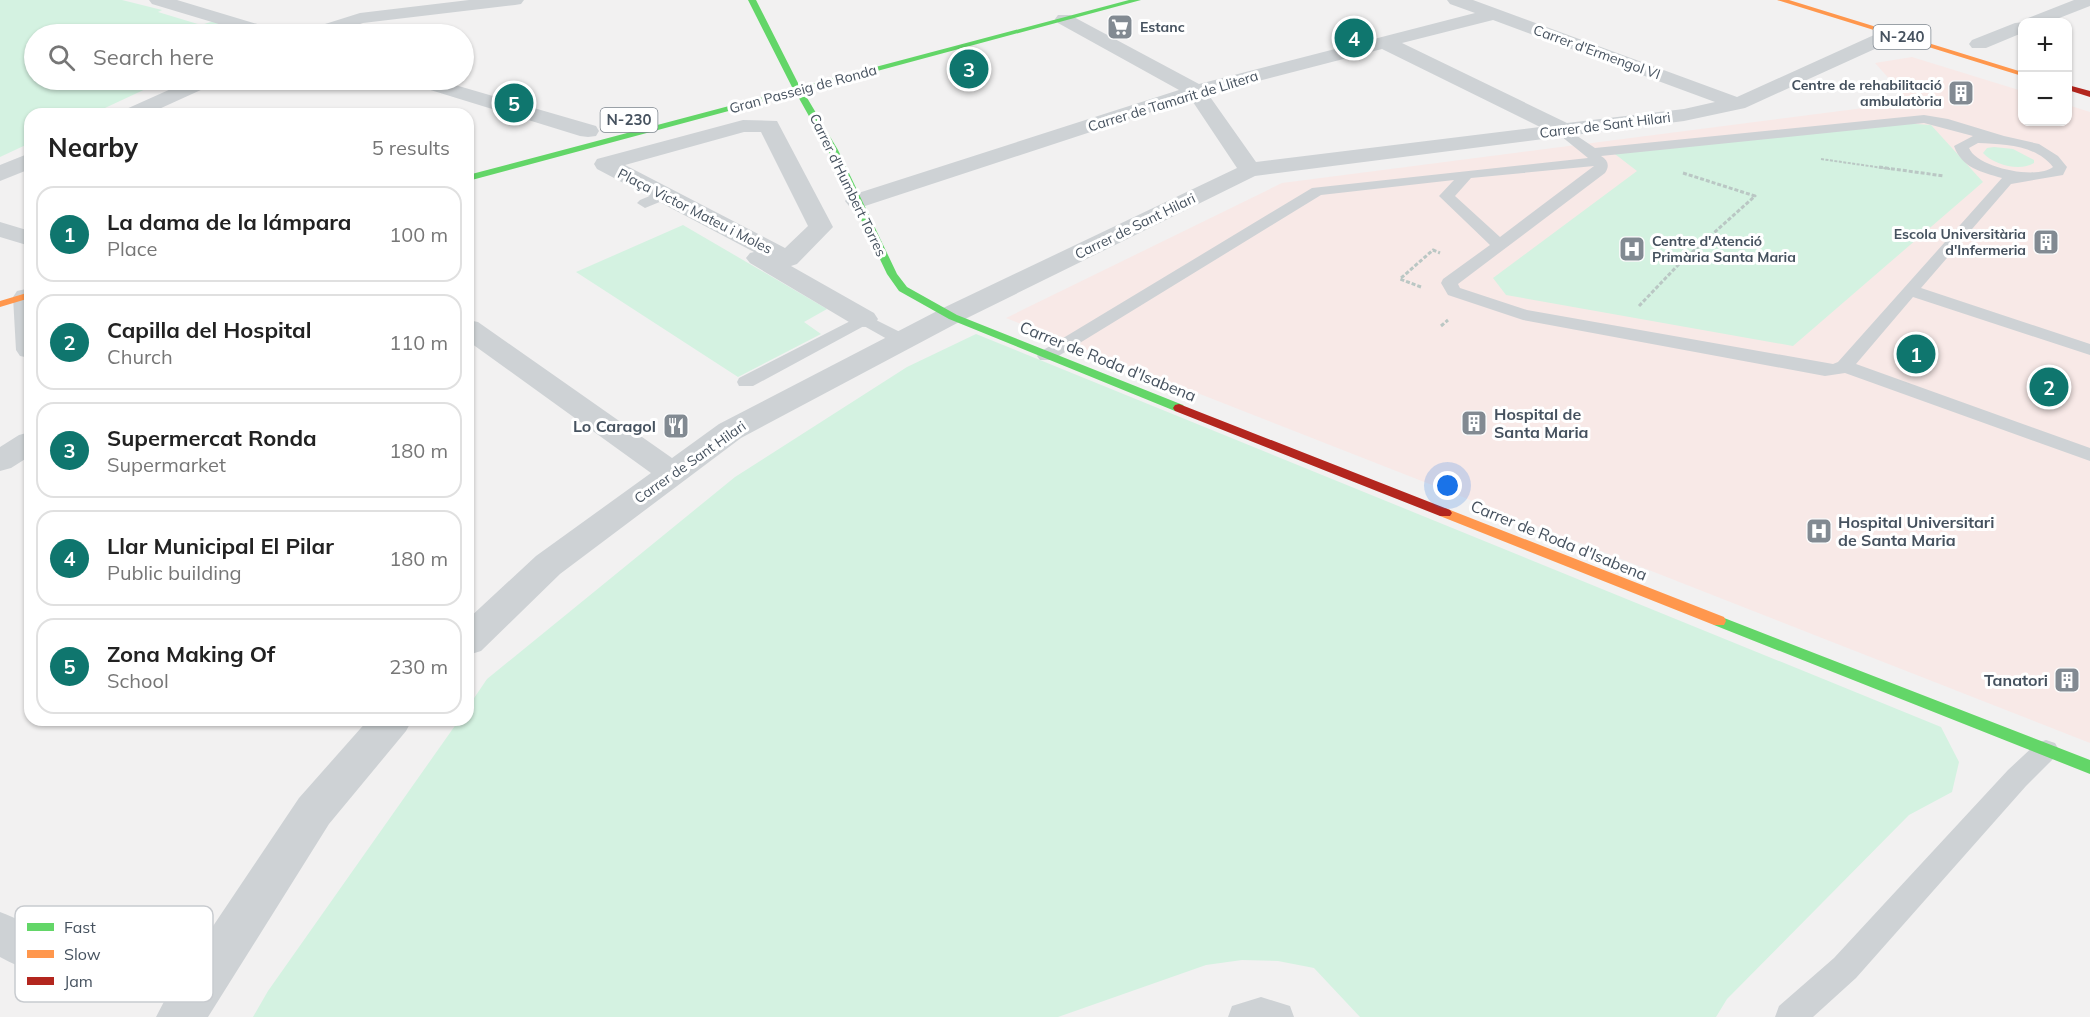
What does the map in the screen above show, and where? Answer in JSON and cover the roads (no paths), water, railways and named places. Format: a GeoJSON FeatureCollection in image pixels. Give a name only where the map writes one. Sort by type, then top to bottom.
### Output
{"type":"FeatureCollection","features":[{"type":"Feature","properties":{"kind":"main road","name":"Carrer d'Humbert Torres"},"geometry":{"type":"LineString","coordinates":[[752,0],[794,84],[817,120],[883,257],[901,287],[951,315]]}},
{"type":"Feature","properties":{"kind":"main road","name":"Gran Passeig de Ronda"},"geometry":{"type":"LineString","coordinates":[[706,100],[794,84],[1090,0]]}},
{"type":"Feature","properties":{"kind":"main road","name":"Gran Passeig de Ronda"},"geometry":{"type":"LineString","coordinates":[[474,176],[583,136],[1137,0]]}},
{"type":"Feature","properties":{"kind":"main road","name":"N-240"},"geometry":{"type":"LineString","coordinates":[[1781,0],[2018,73]]}},
{"type":"Feature","properties":{"kind":"main road"},"geometry":{"type":"LineString","coordinates":[[1974,43],[2000,51]]}},
{"type":"Feature","properties":{"kind":"main road"},"geometry":{"type":"LineString","coordinates":[[2072,89],[2090,94]]}},
{"type":"Feature","properties":{"kind":"main road","name":"Carrer de Roda d'Isabena"},"geometry":{"type":"LineString","coordinates":[[951,315],[1046,356],[2090,767]]}},
{"type":"Feature","properties":{"kind":"street"},"geometry":{"type":"LineString","coordinates":[[158,0],[237,24]]}},
{"type":"Feature","properties":{"kind":"street"},"geometry":{"type":"LineString","coordinates":[[342,24],[360,18],[515,0]]}},
{"type":"Feature","properties":{"kind":"street","name":"Carrer d'Ermengol VI"},"geometry":{"type":"LineString","coordinates":[[1456,0],[1738,104]]}},
{"type":"Feature","properties":{"kind":"street"},"geometry":{"type":"LineString","coordinates":[[2044,18],[2090,0]]}},
{"type":"Feature","properties":{"kind":"street","name":"Carrer de Tamarit de Llitera"},"geometry":{"type":"LineString","coordinates":[[857,201],[1196,91],[1494,14]]}},
{"type":"Feature","properties":{"kind":"street"},"geometry":{"type":"LineString","coordinates":[[1064,19],[1196,91],[1250,170]]}},
{"type":"Feature","properties":{"kind":"street"},"geometry":{"type":"LineString","coordinates":[[1974,43],[2018,28]]}},
{"type":"Feature","properties":{"kind":"street","name":"Carrer de Sant Hilari"},"geometry":{"type":"LineString","coordinates":[[474,635],[548,565],[730,431],[951,315],[1250,170],[1684,115],[1738,104],[1892,34]]}},
{"type":"Feature","properties":{"kind":"street"},"geometry":{"type":"LineString","coordinates":[[1386,43],[1561,129]]}},
{"type":"Feature","properties":{"kind":"street"},"geometry":{"type":"LineString","coordinates":[[144,108],[185,90]]}},
{"type":"Feature","properties":{"kind":"street"},"geometry":{"type":"LineString","coordinates":[[447,90],[583,136],[605,164],[651,201],[864,319]]}},
{"type":"Feature","properties":{"kind":"street","name":"Plaça Victor Mateu i Moles"},"geometry":{"type":"LineString","coordinates":[[743,126],[769,126],[821,227],[788,259],[605,164],[743,126]]}},
{"type":"Feature","properties":{"kind":"street"},"geometry":{"type":"LineString","coordinates":[[0,174],[24,163]]}},
{"type":"Feature","properties":{"kind":"street"},"geometry":{"type":"LineString","coordinates":[[0,229],[24,237]]}},
{"type":"Feature","properties":{"kind":"street"},"geometry":{"type":"LineString","coordinates":[[19,298],[24,322]]}},
{"type":"Feature","properties":{"kind":"street"},"geometry":{"type":"LineString","coordinates":[[474,332],[672,473]]}},
{"type":"Feature","properties":{"kind":"street"},"geometry":{"type":"LineString","coordinates":[[0,447],[24,441]]}},
{"type":"Feature","properties":{"kind":"street"},"geometry":{"type":"LineString","coordinates":[[0,460],[24,444]]}},
{"type":"Feature","properties":{"kind":"street"},"geometry":{"type":"LineString","coordinates":[[213,963],[314,811],[387,726]]}},
{"type":"Feature","properties":{"kind":"street"},"geometry":{"type":"LineString","coordinates":[[0,933],[15,940]]}},
{"type":"Feature","properties":{"kind":"street"},"geometry":{"type":"LineString","coordinates":[[180,1017],[189,1002]]}},
{"type":"Feature","properties":{"kind":"lane"},"geometry":{"type":"LineString","coordinates":[[1046,356],[1317,191],[1596,157],[1924,119],[1943,122],[2036,149],[2057,161],[2060,167],[2058,172],[2051,176],[2025,177],[2006,181],[1844,366],[1836,370],[1825,370],[1523,315],[1454,291],[1449,287],[1449,283],[1600,170],[1602,166],[1596,157],[1561,129]]}},
{"type":"Feature","properties":{"kind":"lane"},"geometry":{"type":"LineString","coordinates":[[2001,140],[1976,139],[1966,142],[1961,146],[1962,152],[1967,158],[1992,170],[2025,177]]}},
{"type":"Feature","properties":{"kind":"lane"},"geometry":{"type":"LineString","coordinates":[[1467,174],[1447,196],[1500,245]]}},
{"type":"Feature","properties":{"kind":"lane"},"geometry":{"type":"LineString","coordinates":[[1909,290],[2090,350]]}},
{"type":"Feature","properties":{"kind":"lane"},"geometry":{"type":"LineString","coordinates":[[746,382],[864,319],[902,340]]}},
{"type":"Feature","properties":{"kind":"lane"},"geometry":{"type":"LineString","coordinates":[[1844,366],[2090,455]]}},
{"type":"Feature","properties":{"kind":"lane"},"geometry":{"type":"LineString","coordinates":[[1790,1017],[1845,968],[2017,778],[2046,750]]}},
{"type":"Feature","properties":{"kind":"lane"},"geometry":{"type":"LineString","coordinates":[[1243,1017],[1262,1012],[1279,1017]]}},
{"type":"Feature","properties":{"kind":"place","name":"Estanc"},"geometry":{"type":"Point","coordinates":[1120,27]}},
{"type":"Feature","properties":{"kind":"place","name":"Llar Municipal El Pilar"},"geometry":{"type":"Point","coordinates":[1354,38]}},
{"type":"Feature","properties":{"kind":"place","name":"Supermercat Ronda"},"geometry":{"type":"Point","coordinates":[969,69]}},
{"type":"Feature","properties":{"kind":"place","name":"Centre de rehabilitació ambulatòria"},"geometry":{"type":"Point","coordinates":[1961,93]}},
{"type":"Feature","properties":{"kind":"place","name":"Zona Making Of"},"geometry":{"type":"Point","coordinates":[514,103]}},
{"type":"Feature","properties":{"kind":"place","name":"Escola Universitària d'Infermeria"},"geometry":{"type":"Point","coordinates":[2046,242]}},
{"type":"Feature","properties":{"kind":"place","name":"Centre d'Atenció Primària Santa Maria"},"geometry":{"type":"Point","coordinates":[1632,249]}},
{"type":"Feature","properties":{"kind":"place","name":"La dama de la lámpara"},"geometry":{"type":"Point","coordinates":[1916,354]}},
{"type":"Feature","properties":{"kind":"place","name":"Capilla del Hospital"},"geometry":{"type":"Point","coordinates":[2049,387]}},
{"type":"Feature","properties":{"kind":"place","name":"Hospital de Santa Maria"},"geometry":{"type":"Point","coordinates":[1474,423]}},
{"type":"Feature","properties":{"kind":"place","name":"Lo Caragol"},"geometry":{"type":"Point","coordinates":[676,426]}},
{"type":"Feature","properties":{"kind":"place","name":"Hospital Universitari de Santa Maria"},"geometry":{"type":"Point","coordinates":[1819,531]}},
{"type":"Feature","properties":{"kind":"place","name":"Tanatori"},"geometry":{"type":"Point","coordinates":[2067,680]}}]}
